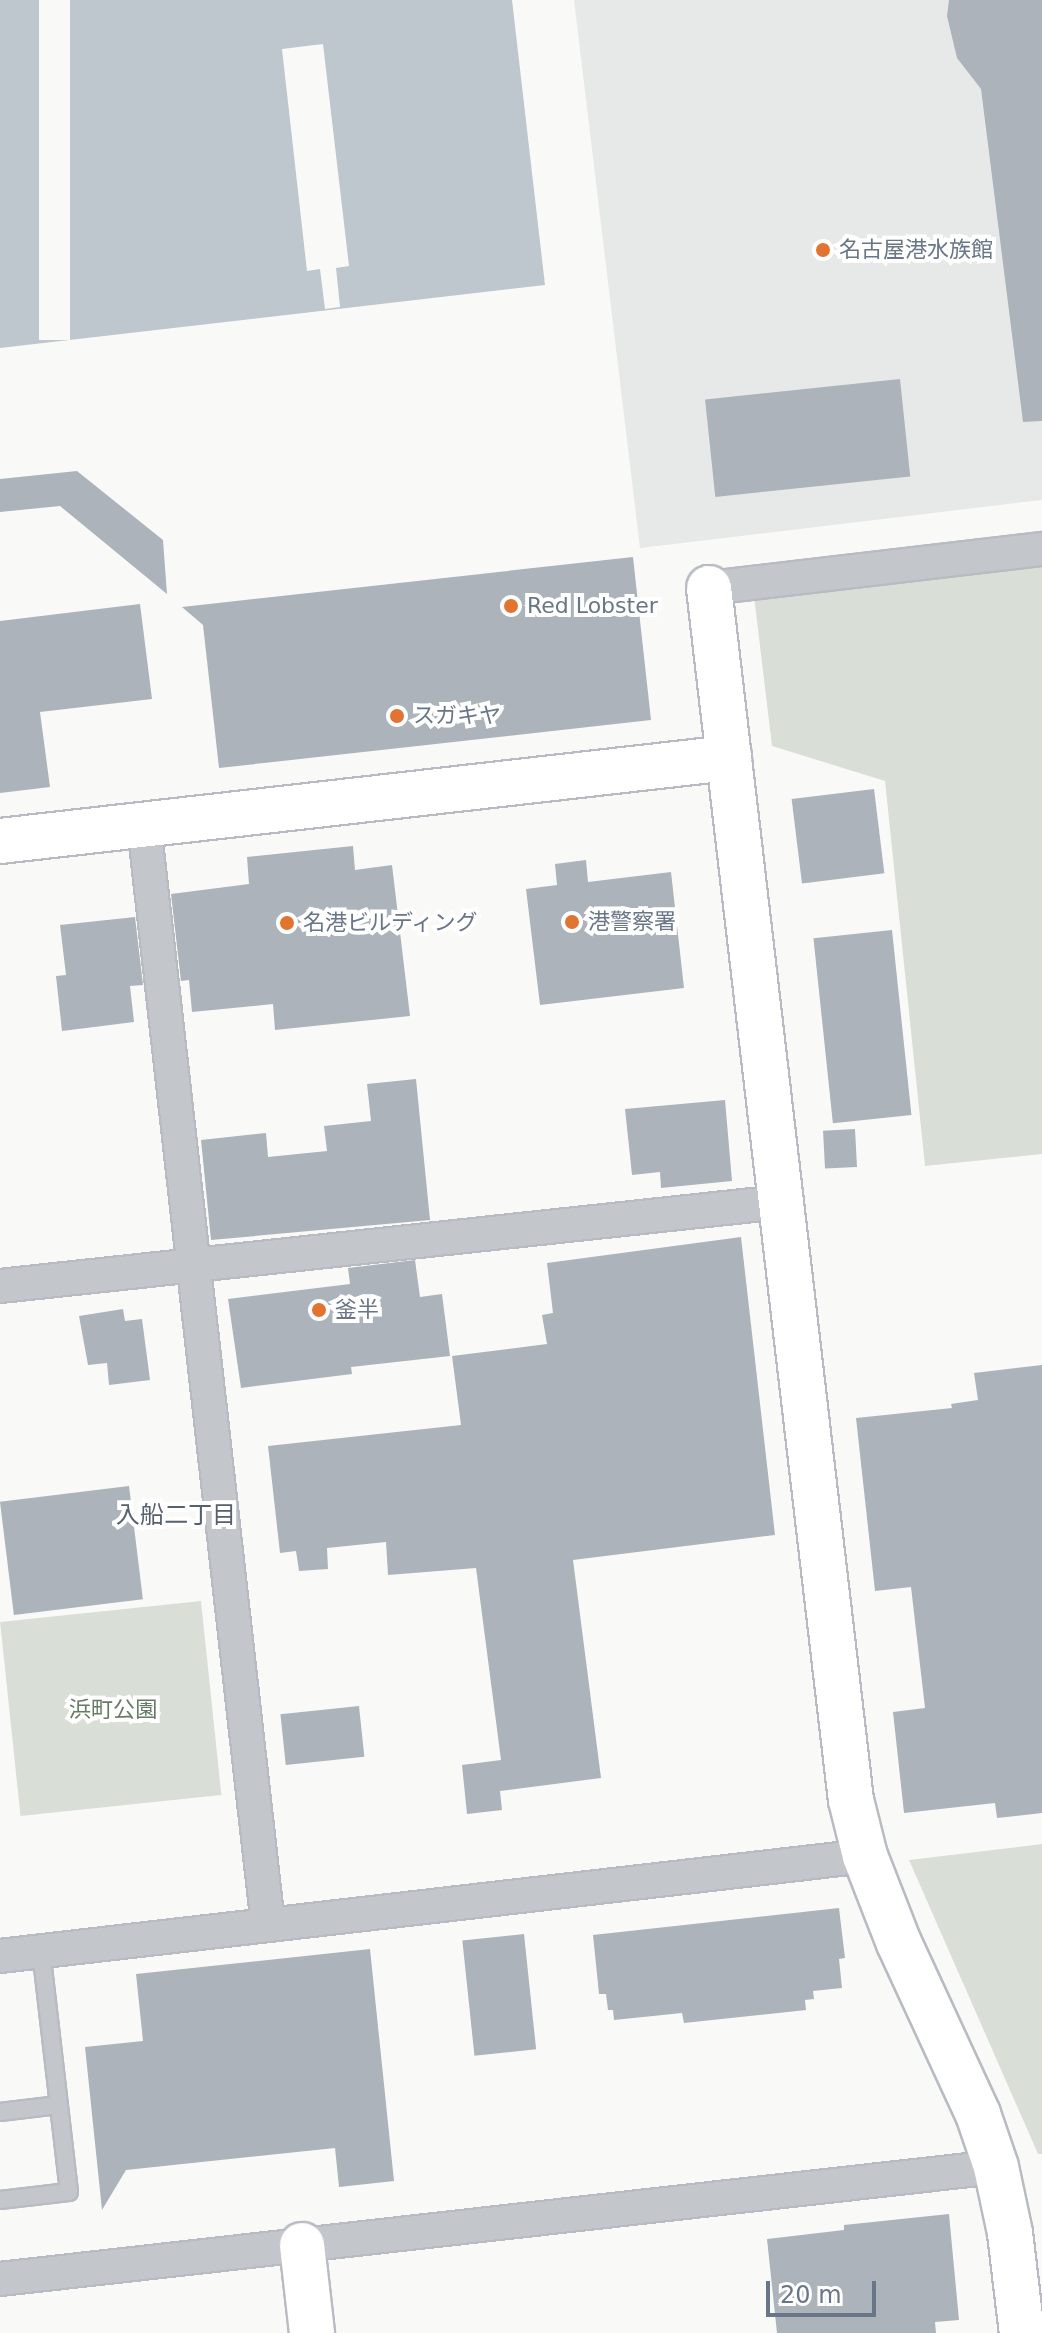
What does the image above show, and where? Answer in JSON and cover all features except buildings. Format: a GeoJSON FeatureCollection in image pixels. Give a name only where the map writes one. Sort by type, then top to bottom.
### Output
{"type":"FeatureCollection","features":[{"type":"Feature","properties":{"kind":"street"},"geometry":{"type":"LineString","coordinates":[[1022,2333],[1010,2233],[996,2167],[978,2114],[899,1943],[865,1856],[851,1800],[709,588],[1042,549]]}},
{"type":"Feature","properties":{"kind":"street"},"geometry":{"type":"LineString","coordinates":[[0,841],[729,758]]}},
{"type":"Feature","properties":{"kind":"street"},"geometry":{"type":"LineString","coordinates":[[144,825],[268,1925]]}},
{"type":"Feature","properties":{"kind":"street"},"geometry":{"type":"LineString","coordinates":[[0,1286],[781,1202]]}},
{"type":"Feature","properties":{"kind":"street"},"geometry":{"type":"LineString","coordinates":[[0,1956],[865,1856]]}},
{"type":"Feature","properties":{"kind":"street"},"geometry":{"type":"LineString","coordinates":[[0,2279],[996,2167]]}},
{"type":"Feature","properties":{"kind":"street"},"geometry":{"type":"LineString","coordinates":[[302,2245],[312,2333]]}},
{"type":"Feature","properties":{"kind":"lane"},"geometry":{"type":"LineString","coordinates":[[0,2200],[69,2192],[41,1951]]}},
{"type":"Feature","properties":{"kind":"lane"},"geometry":{"type":"LineString","coordinates":[[0,2112],[59,2105]]}},
{"type":"Feature","properties":{"kind":"shaded area"},"geometry":{"type":"Polygon","coordinates":[[[0,0],[512,0],[545,285],[0,348],[0,0]]]}},
{"type":"Feature","properties":{"kind":"shaded area","name":"名古屋港水族館"},"geometry":{"type":"Polygon","coordinates":[[[574,0],[1042,0],[1042,500],[640,548],[574,0]]]}},
{"type":"Feature","properties":{"kind":"green space"},"geometry":{"type":"Polygon","coordinates":[[[1042,562],[1042,1154],[925,1166],[885,781],[772,746],[754,596],[1042,562]]]}},
{"type":"Feature","properties":{"kind":"green space","name":"浜町公園"},"geometry":{"type":"Polygon","coordinates":[[[201,1601],[221,1795],[20,1816],[0,1622],[201,1601]]]}},
{"type":"Feature","properties":{"kind":"green space"},"geometry":{"type":"Polygon","coordinates":[[[1042,1844],[1042,2154],[1038,2154],[909,1860],[1042,1844]]]}},
{"type":"Feature","properties":{"kind":"pier"},"geometry":{"type":"Polygon","coordinates":[[[39,0],[70,0],[70,340],[39,340],[39,0]]]}},
{"type":"Feature","properties":{"kind":"pier"},"geometry":{"type":"Polygon","coordinates":[[[323,44],[349,266],[336,268],[340,307],[325,309],[320,269],[307,271],[282,49],[323,44]]]}},
{"type":"Feature","properties":{"kind":"place","name":"名古屋港水族館"},"geometry":{"type":"Point","coordinates":[823,250]}},
{"type":"Feature","properties":{"kind":"place","name":"Red Lobster"},"geometry":{"type":"Point","coordinates":[511,606]}},
{"type":"Feature","properties":{"kind":"place","name":"スガキヤ"},"geometry":{"type":"Point","coordinates":[397,716]}},
{"type":"Feature","properties":{"kind":"place","name":"港警察署"},"geometry":{"type":"Point","coordinates":[572,922]}},
{"type":"Feature","properties":{"kind":"place","name":"名港ビルディング"},"geometry":{"type":"Point","coordinates":[287,923]}},
{"type":"Feature","properties":{"kind":"place","name":"釜半"},"geometry":{"type":"Point","coordinates":[319,1310]}},
{"type":"Feature","properties":{"kind":"district","name":"入船二丁目"},"geometry":{"type":"Point","coordinates":[176,1516]}}]}
